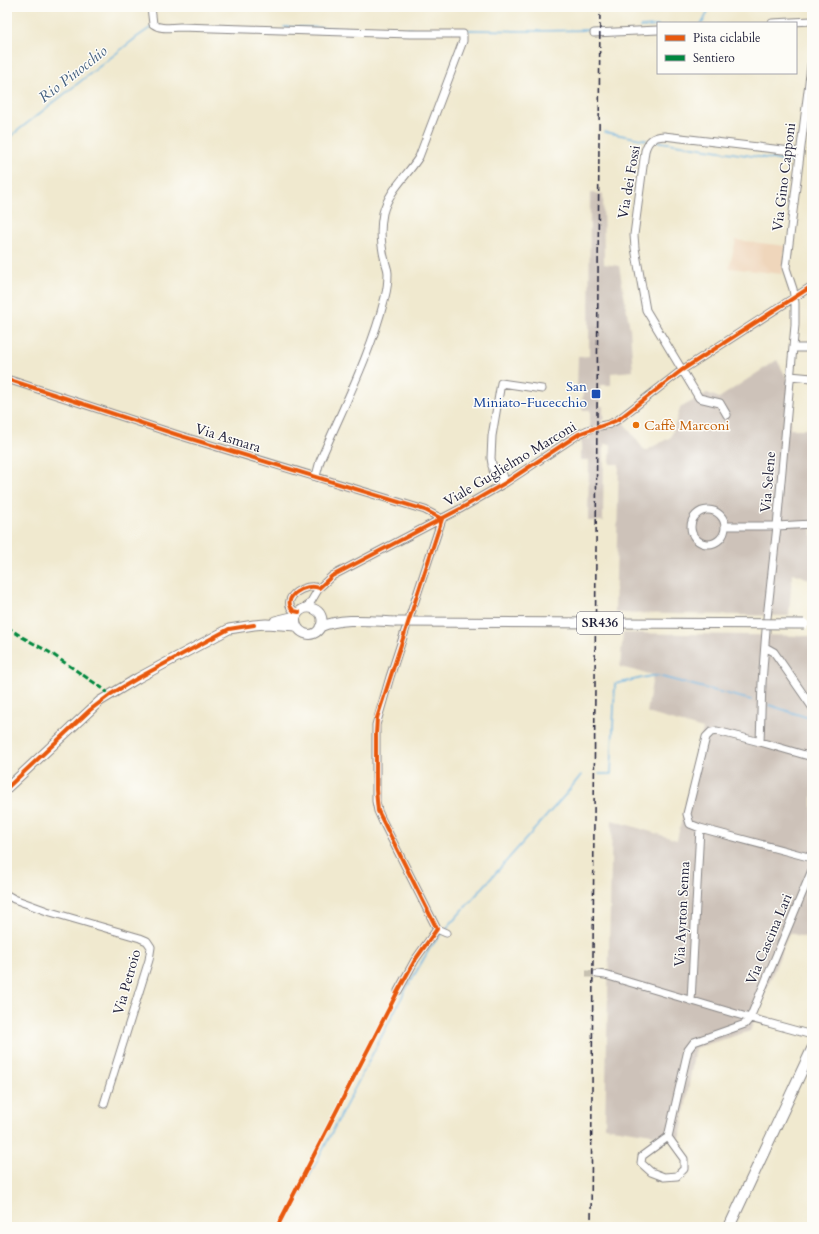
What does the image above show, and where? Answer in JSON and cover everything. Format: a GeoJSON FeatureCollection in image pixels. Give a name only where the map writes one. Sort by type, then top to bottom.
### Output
{"type":"FeatureCollection","features":[{"type":"Feature","properties":{"kind":"highway"},"geometry":{"type":"LineString","coordinates":[[729,1227],[812,1049]]}},
{"type":"Feature","properties":{"kind":"highway"},"geometry":{"type":"LineString","coordinates":[[736,1227],[812,1066]]}},
{"type":"Feature","properties":{"kind":"main road","name":"SR436"},"geometry":{"type":"LineString","coordinates":[[266,624],[312,608],[320,614],[336,620],[349,621],[808,624]]}},
{"type":"Feature","properties":{"kind":"main road"},"geometry":{"type":"LineString","coordinates":[[296,626],[295,621],[300,612]]}},
{"type":"Feature","properties":{"kind":"main road"},"geometry":{"type":"LineString","coordinates":[[320,614],[322,621],[320,627]]}},
{"type":"Feature","properties":{"kind":"main road","name":"SR436"},"geometry":{"type":"LineString","coordinates":[[7,788],[90,710],[109,695],[229,629],[266,624],[296,626],[301,632],[308,634],[315,633],[320,627],[331,623],[349,621]]}},
{"type":"Feature","properties":{"kind":"street"},"geometry":{"type":"LineString","coordinates":[[151,7],[153,24],[158,28],[188,27],[410,34],[463,34],[463,41],[419,157],[394,189],[384,213],[382,246],[388,272],[385,296],[367,353],[320,461],[316,476]]}},
{"type":"Feature","properties":{"kind":"street"},"geometry":{"type":"LineString","coordinates":[[792,22],[812,21]]}},
{"type":"Feature","properties":{"kind":"street"},"geometry":{"type":"LineString","coordinates":[[594,33],[657,30]]}},
{"type":"Feature","properties":{"kind":"street","name":"Via Gino Capponi"},"geometry":{"type":"LineString","coordinates":[[794,297],[786,268],[812,58]]}},
{"type":"Feature","properties":{"kind":"street","name":"Via dei Fossi"},"geometry":{"type":"LineString","coordinates":[[727,415],[720,403],[699,398],[646,310],[634,243],[645,151],[650,140],[664,136],[800,152]]}},
{"type":"Feature","properties":{"kind":"street"},"geometry":{"type":"LineString","coordinates":[[600,426],[610,424],[619,419],[682,370],[812,286]]}},
{"type":"Feature","properties":{"kind":"street","name":"Via Selene"},"geometry":{"type":"LineString","coordinates":[[767,618],[777,526],[795,325],[794,297]]}},
{"type":"Feature","properties":{"kind":"street"},"geometry":{"type":"LineString","coordinates":[[793,348],[812,348]]}},
{"type":"Feature","properties":{"kind":"street"},"geometry":{"type":"LineString","coordinates":[[790,376],[812,378]]}},
{"type":"Feature","properties":{"kind":"street","name":"Via Asmara"},"geometry":{"type":"LineString","coordinates":[[7,379],[212,445],[425,510],[442,519]]}},
{"type":"Feature","properties":{"kind":"street"},"geometry":{"type":"LineString","coordinates":[[496,488],[491,458],[492,436],[501,383],[542,389]]}},
{"type":"Feature","properties":{"kind":"street","name":"Viale Guglielmo Marconi"},"geometry":{"type":"LineString","coordinates":[[300,612],[309,605],[318,590],[332,576],[442,519],[496,488],[579,434],[590,429]]}},
{"type":"Feature","properties":{"kind":"street"},"geometry":{"type":"LineString","coordinates":[[492,466],[501,471],[511,473],[523,471]]}},
{"type":"Feature","properties":{"kind":"street"},"geometry":{"type":"LineString","coordinates":[[501,471],[504,475],[505,482]]}},
{"type":"Feature","properties":{"kind":"street"},"geometry":{"type":"LineString","coordinates":[[494,476],[505,482]]}},
{"type":"Feature","properties":{"kind":"street"},"geometry":{"type":"LineString","coordinates":[[711,510],[721,515],[725,526],[722,537],[714,543],[708,544],[698,541],[692,532],[691,527],[692,521],[699,512],[711,510]]}},
{"type":"Feature","properties":{"kind":"street","name":"Viale Guglielmo Marconi"},"geometry":{"type":"LineString","coordinates":[[410,616],[442,519]]}},
{"type":"Feature","properties":{"kind":"street"},"geometry":{"type":"LineString","coordinates":[[725,526],[812,524]]}},
{"type":"Feature","properties":{"kind":"street"},"geometry":{"type":"LineString","coordinates":[[300,612],[294,612],[290,608],[291,597],[307,587],[316,587],[318,590],[316,605],[320,614]]}},
{"type":"Feature","properties":{"kind":"street"},"geometry":{"type":"LineString","coordinates":[[398,991],[415,960],[441,931],[382,820],[377,806],[376,725],[406,628]]}},
{"type":"Feature","properties":{"kind":"street"},"geometry":{"type":"LineString","coordinates":[[760,742],[766,630]]}},
{"type":"Feature","properties":{"kind":"street"},"geometry":{"type":"LineString","coordinates":[[765,647],[774,652],[812,708]]}},
{"type":"Feature","properties":{"kind":"street"},"geometry":{"type":"LineString","coordinates":[[812,757],[717,731],[710,732],[706,737],[687,814],[690,824],[700,828],[812,858]]}},
{"type":"Feature","properties":{"kind":"street","name":"Via Ayrton Senna"},"geometry":{"type":"LineString","coordinates":[[691,1001],[700,828]]}},
{"type":"Feature","properties":{"kind":"street","name":"Via Cascina Lari"},"geometry":{"type":"LineString","coordinates":[[750,1018],[812,870]]}},
{"type":"Feature","properties":{"kind":"street","name":"Via Petroio"},"geometry":{"type":"LineString","coordinates":[[7,895],[47,911],[140,938],[147,941],[151,946],[149,960],[104,1104]]}},
{"type":"Feature","properties":{"kind":"street"},"geometry":{"type":"LineString","coordinates":[[597,974],[605,975],[812,1035]]}},
{"type":"Feature","properties":{"kind":"street"},"geometry":{"type":"LineString","coordinates":[[668,1137],[684,1159],[684,1169],[677,1176],[664,1177],[651,1172],[641,1163],[642,1156],[668,1137],[688,1050],[694,1042],[745,1024],[750,1018]]}},
{"type":"Feature","properties":{"kind":"shaded area"},"geometry":{"type":"Polygon","coordinates":[[[590,193],[603,194],[604,264],[619,266],[630,329],[633,371],[611,373],[611,385],[601,385],[600,406],[603,406],[605,418],[601,421],[600,429],[605,429],[623,422],[645,451],[671,437],[680,408],[707,393],[719,398],[777,360],[792,388],[790,429],[812,429],[812,580],[792,573],[789,616],[615,613],[619,464],[610,464],[611,444],[604,444],[603,521],[588,521],[589,460],[581,460],[581,439],[590,439],[590,410],[582,410],[583,390],[577,389],[578,357],[589,356],[590,193]]]}},
{"type":"Feature","properties":{"kind":"shaded area"},"geometry":{"type":"Polygon","coordinates":[[[736,240],[785,246],[782,274],[729,268],[736,240]]]}},
{"type":"Feature","properties":{"kind":"shaded area"},"geometry":{"type":"Polygon","coordinates":[[[623,633],[812,636],[812,939],[789,933],[750,1031],[695,1048],[680,1138],[605,1127],[612,820],[677,840],[703,729],[647,713],[653,675],[620,667],[623,633]]]}},
{"type":"Feature","properties":{"kind":"waterway","name":"Rio Pinocchio"},"geometry":{"type":"LineString","coordinates":[[703,22],[710,7]]}},
{"type":"Feature","properties":{"kind":"waterway","name":"Rio Pinocchio"},"geometry":{"type":"LineString","coordinates":[[7,139],[153,26]]}},
{"type":"Feature","properties":{"kind":"waterway","name":"Rio Pinocchio"},"geometry":{"type":"LineString","coordinates":[[640,27],[657,26]]}},
{"type":"Feature","properties":{"kind":"waterway","name":"Rio Pinocchio"},"geometry":{"type":"LineString","coordinates":[[284,27],[534,31],[594,30]]}},
{"type":"Feature","properties":{"kind":"waterway"},"geometry":{"type":"LineString","coordinates":[[605,132],[646,140]]}},
{"type":"Feature","properties":{"kind":"waterway"},"geometry":{"type":"LineString","coordinates":[[655,141],[797,163]]}},
{"type":"Feature","properties":{"kind":"waterway"},"geometry":{"type":"LineString","coordinates":[[599,774],[611,774],[615,684],[651,676],[658,676],[751,700]]}},
{"type":"Feature","properties":{"kind":"waterway"},"geometry":{"type":"LineString","coordinates":[[769,705],[812,719]]}},
{"type":"Feature","properties":{"kind":"waterway"},"geometry":{"type":"LineString","coordinates":[[444,931],[566,794],[581,775]]}},
{"type":"Feature","properties":{"kind":"waterway"},"geometry":{"type":"LineString","coordinates":[[283,1227],[406,989],[430,948],[442,933]]}},
{"type":"Feature","properties":{"kind":"tunnel"},"geometry":{"type":"LineString","coordinates":[[586,974],[597,974]]}},
{"type":"Feature","properties":{"kind":"railway"},"geometry":{"type":"LineString","coordinates":[[591,1227],[600,7]]}},
{"type":"Feature","properties":{"kind":"marked path"},"geometry":{"type":"LineString","coordinates":[[7,627],[49,652],[105,690],[109,695]]}},
{"type":"Feature","properties":{"kind":"cycle path"},"geometry":{"type":"LineString","coordinates":[[299,612],[294,611],[290,606],[292,596],[296,592],[308,587],[319,588],[332,576],[460,509],[505,483],[579,434],[619,419],[682,370],[812,286]]}},
{"type":"Feature","properties":{"kind":"cycle path"},"geometry":{"type":"LineString","coordinates":[[7,379],[178,435],[425,510],[442,519],[377,718],[376,734],[376,790],[378,811],[437,929],[415,960],[398,991],[277,1227]]}},
{"type":"Feature","properties":{"kind":"cycle path"},"geometry":{"type":"LineString","coordinates":[[7,788],[90,710],[111,694],[229,629],[254,625]]}},
{"type":"Feature","properties":{"kind":"place","name":"San Miniato-Fucecchio"},"geometry":{"type":"Point","coordinates":[596,394]}},
{"type":"Feature","properties":{"kind":"place","name":"Caffè Marconi"},"geometry":{"type":"Point","coordinates":[636,425]}}]}
